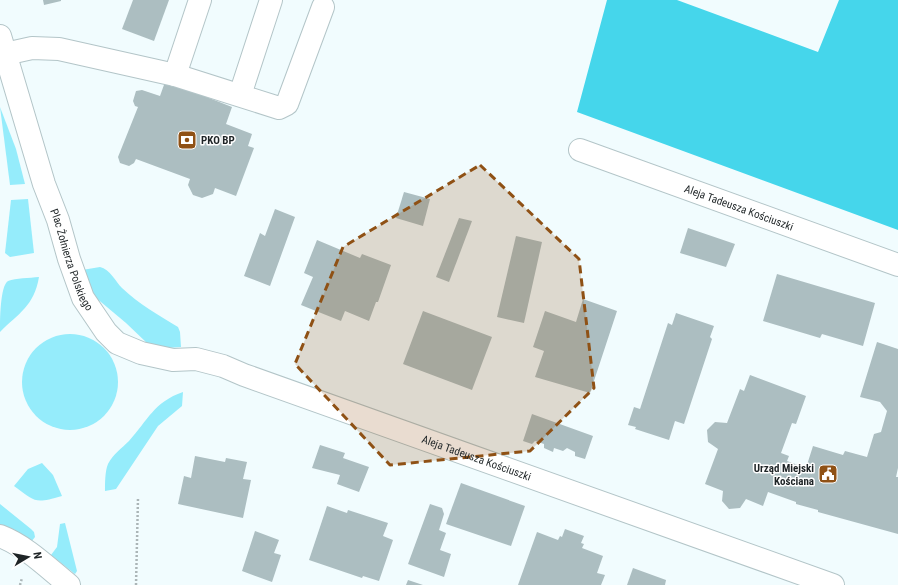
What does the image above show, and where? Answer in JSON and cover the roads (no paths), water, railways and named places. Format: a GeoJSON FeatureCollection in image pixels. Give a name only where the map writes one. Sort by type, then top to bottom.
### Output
{"type":"FeatureCollection","features":[{"type":"Feature","properties":{"kind":"street"},"geometry":{"type":"LineString","coordinates":[[175,75],[200,0]]}},
{"type":"Feature","properties":{"kind":"street"},"geometry":{"type":"LineString","coordinates":[[240,95],[271,0]]}},
{"type":"Feature","properties":{"kind":"street"},"geometry":{"type":"LineString","coordinates":[[2,45],[59,49],[175,75],[279,108],[287,104],[323,6]]}},
{"type":"Feature","properties":{"kind":"street","name":"Plac Żołnierza Polskiego"},"geometry":{"type":"LineString","coordinates":[[2,45],[44,184],[58,220],[69,259],[83,298],[112,337]]}},
{"type":"Feature","properties":{"kind":"street","name":"Aleja Tadeusza Kościuszki"},"geometry":{"type":"LineString","coordinates":[[580,150],[898,266]]}},
{"type":"Feature","properties":{"kind":"street","name":"Aleja Tadeusza Kościuszki"},"geometry":{"type":"LineString","coordinates":[[112,337],[141,353],[166,358],[196,359],[223,366],[244,375],[823,583]]}},
{"type":"Feature","properties":{"kind":"street"},"geometry":{"type":"LineString","coordinates":[[0,536],[10,540],[33,556],[68,585]]}},
{"type":"Feature","properties":{"kind":"place","name":"PKO BP"},"geometry":{"type":"Point","coordinates":[187,140]}},
{"type":"Feature","properties":{"kind":"place","name":"Urząd Miejski Kościana"},"geometry":{"type":"Point","coordinates":[828,474]}}]}
